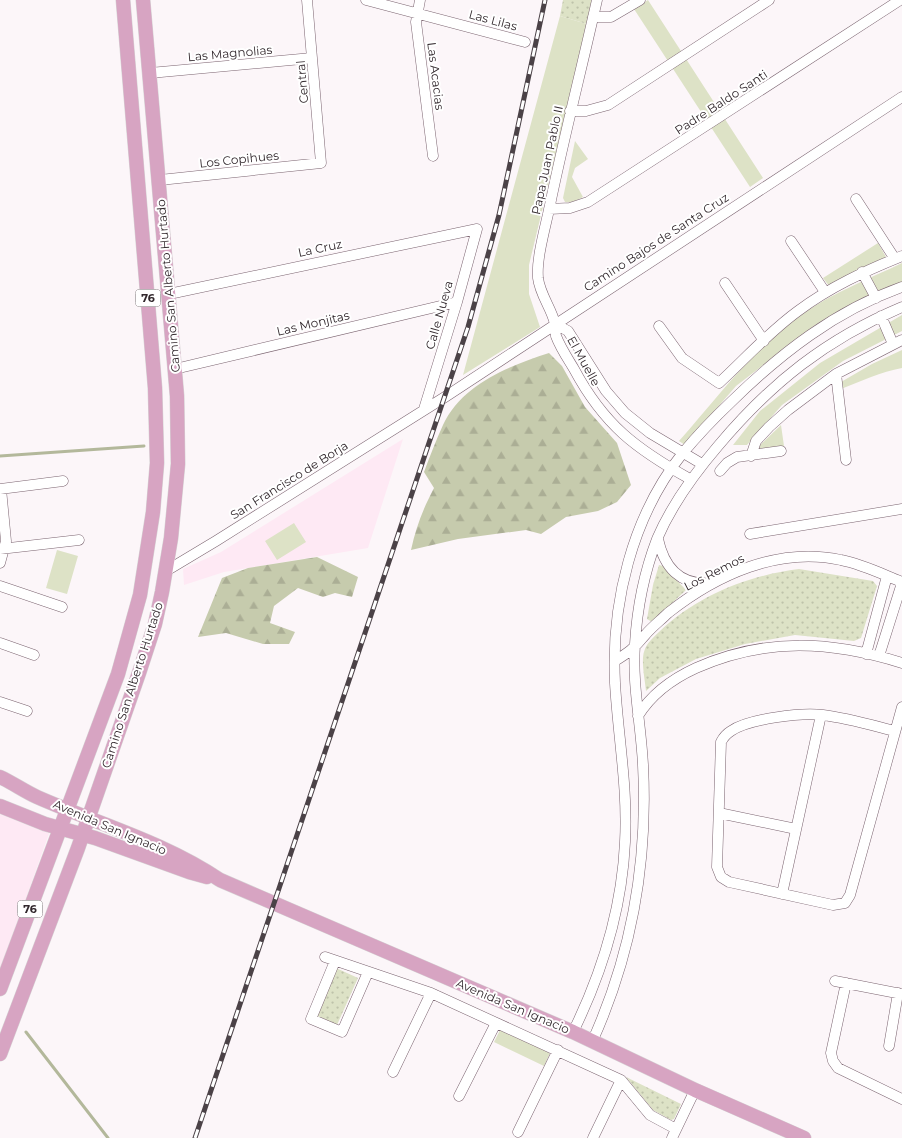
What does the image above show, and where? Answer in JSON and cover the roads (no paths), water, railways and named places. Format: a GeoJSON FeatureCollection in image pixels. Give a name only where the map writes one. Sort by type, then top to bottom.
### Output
{"type":"FeatureCollection","features":[{"type":"Feature","properties":{"kind":"main road","name":"Camino San Alberto Hurtado"},"geometry":{"type":"LineString","coordinates":[[0,989],[118,674],[131,634],[146,568],[156,488],[155,388],[123,0]]}},
{"type":"Feature","properties":{"kind":"main road","name":"Camino San Alberto Hurtado"},"geometry":{"type":"LineString","coordinates":[[0,1054],[83,835],[155,624],[171,538],[178,464],[175,369],[144,0]]}},
{"type":"Feature","properties":{"kind":"main road","name":"Avenida San Ignacio"},"geometry":{"type":"LineString","coordinates":[[0,777],[38,798],[177,855],[220,880]]}},
{"type":"Feature","properties":{"kind":"main road","name":"Avenida San Ignacio"},"geometry":{"type":"LineString","coordinates":[[0,806],[60,829],[83,835],[189,872],[220,880],[573,1032],[695,1090],[804,1138]]}},
{"type":"Feature","properties":{"kind":"street","name":"Central"},"geometry":{"type":"LineString","coordinates":[[307,0],[321,163]]}},
{"type":"Feature","properties":{"kind":"street","name":"Las Acacias"},"geometry":{"type":"LineString","coordinates":[[420,0],[416,22],[433,156]]}},
{"type":"Feature","properties":{"kind":"street","name":"Papa Juan Pablo II"},"geometry":{"type":"LineString","coordinates":[[555,324],[538,279],[538,265],[570,111],[597,0]]}},
{"type":"Feature","properties":{"kind":"street"},"geometry":{"type":"LineString","coordinates":[[593,17],[605,18],[617,14],[640,0]]}},
{"type":"Feature","properties":{"kind":"street"},"geometry":{"type":"LineString","coordinates":[[570,111],[586,111],[608,105],[769,0]]}},
{"type":"Feature","properties":{"kind":"street","name":"Padre Baldo Santi"},"geometry":{"type":"LineString","coordinates":[[549,209],[570,208],[588,202],[900,0]]}},
{"type":"Feature","properties":{"kind":"street","name":"Las Lilas"},"geometry":{"type":"LineString","coordinates":[[370,1],[525,42]]}},
{"type":"Feature","properties":{"kind":"street","name":"Las Magnolias"},"geometry":{"type":"LineString","coordinates":[[150,73],[312,58]]}},
{"type":"Feature","properties":{"kind":"street","name":"Camino Bajos de Santa Cruz"},"geometry":{"type":"LineString","coordinates":[[424,409],[902,97]]}},
{"type":"Feature","properties":{"kind":"street","name":"Los Copihues"},"geometry":{"type":"LineString","coordinates":[[160,180],[321,163]]}},
{"type":"Feature","properties":{"kind":"street"},"geometry":{"type":"LineString","coordinates":[[659,326],[682,358],[719,383],[797,311],[825,292],[862,272],[899,258],[856,199]]}},
{"type":"Feature","properties":{"kind":"street","name":"La Cruz"},"geometry":{"type":"LineString","coordinates":[[169,294],[477,229]]}},
{"type":"Feature","properties":{"kind":"street","name":"Calle Nueva"},"geometry":{"type":"LineString","coordinates":[[424,409],[477,229]]}},
{"type":"Feature","properties":{"kind":"street"},"geometry":{"type":"LineString","coordinates":[[791,241],[825,292]]}},
{"type":"Feature","properties":{"kind":"street"},"geometry":{"type":"LineString","coordinates":[[862,272],[876,298]]}},
{"type":"Feature","properties":{"kind":"street"},"geometry":{"type":"LineString","coordinates":[[725,283],[764,341]]}},
{"type":"Feature","properties":{"kind":"street"},"geometry":{"type":"LineString","coordinates":[[573,1032],[597,977],[616,912],[623,865],[625,833],[624,774],[616,702],[614,661],[618,610],[632,550],[643,519],[657,491],[682,454],[737,396],[772,363],[832,320],[902,287]]}},
{"type":"Feature","properties":{"kind":"street","name":"Las Monjitas"},"geometry":{"type":"LineString","coordinates":[[175,369],[457,302]]}},
{"type":"Feature","properties":{"kind":"street"},"geometry":{"type":"LineString","coordinates":[[592,1042],[620,970],[634,917],[641,870],[644,833],[643,766],[635,686],[634,647],[643,588],[658,538],[672,508],[690,479],[750,410],[783,378],[820,350],[860,326],[902,307]]}},
{"type":"Feature","properties":{"kind":"street"},"geometry":{"type":"LineString","coordinates":[[751,456],[756,441],[788,410],[836,374],[898,342],[881,316]]}},
{"type":"Feature","properties":{"kind":"street","name":"El Muelle"},"geometry":{"type":"LineString","coordinates":[[690,479],[643,452],[606,417],[584,388],[555,335],[555,324],[568,331],[606,391],[625,412],[650,433],[682,454],[702,464]]}},
{"type":"Feature","properties":{"kind":"street"},"geometry":{"type":"LineString","coordinates":[[836,374],[846,460]]}},
{"type":"Feature","properties":{"kind":"street"},"geometry":{"type":"LineString","coordinates":[[737,396],[750,410]]}},
{"type":"Feature","properties":{"kind":"street","name":"San Francisco de Borja"},"geometry":{"type":"LineString","coordinates":[[166,570],[216,541],[424,409]]}},
{"type":"Feature","properties":{"kind":"street"},"geometry":{"type":"LineString","coordinates":[[720,471],[727,463],[737,458],[781,451]]}},
{"type":"Feature","properties":{"kind":"street"},"geometry":{"type":"LineString","coordinates":[[0,564],[6,533],[0,489],[63,481]]}},
{"type":"Feature","properties":{"kind":"street"},"geometry":{"type":"LineString","coordinates":[[750,534],[902,509]]}},
{"type":"Feature","properties":{"kind":"street"},"geometry":{"type":"LineString","coordinates":[[658,538],[666,561],[678,576],[692,582],[715,583]]}},
{"type":"Feature","properties":{"kind":"street"},"geometry":{"type":"LineString","coordinates":[[2,549],[79,540]]}},
{"type":"Feature","properties":{"kind":"street","name":"Los Remos"},"geometry":{"type":"LineString","coordinates":[[614,661],[634,647],[667,614],[697,593],[730,575],[760,564],[808,556],[844,560],[902,582]]}},
{"type":"Feature","properties":{"kind":"street"},"geometry":{"type":"LineString","coordinates":[[866,654],[887,576]]}},
{"type":"Feature","properties":{"kind":"street"},"geometry":{"type":"LineString","coordinates":[[880,656],[902,582]]}},
{"type":"Feature","properties":{"kind":"street"},"geometry":{"type":"LineString","coordinates":[[0,586],[62,607]]}},
{"type":"Feature","properties":{"kind":"street"},"geometry":{"type":"LineString","coordinates":[[0,643],[34,655]]}},
{"type":"Feature","properties":{"kind":"street"},"geometry":{"type":"LineString","coordinates":[[638,716],[652,696],[689,671],[731,655],[768,647],[805,644],[836,647],[902,662]]}},
{"type":"Feature","properties":{"kind":"street"},"geometry":{"type":"LineString","coordinates":[[0,702],[27,711]]}},
{"type":"Feature","properties":{"kind":"street"},"geometry":{"type":"LineString","coordinates":[[895,731],[861,722],[821,715],[766,720],[735,729],[725,736],[721,742],[717,866],[721,877],[729,882],[833,906],[841,905],[847,900],[902,707]]}},
{"type":"Feature","properties":{"kind":"street"},"geometry":{"type":"LineString","coordinates":[[782,894],[821,715]]}},
{"type":"Feature","properties":{"kind":"street"},"geometry":{"type":"LineString","coordinates":[[719,813],[796,829]]}},
{"type":"Feature","properties":{"kind":"street"},"geometry":{"type":"LineString","coordinates":[[625,833],[635,836],[644,833]]}},
{"type":"Feature","properties":{"kind":"street"},"geometry":{"type":"LineString","coordinates":[[616,912],[626,913],[634,917]]}},
{"type":"Feature","properties":{"kind":"street"},"geometry":{"type":"LineString","coordinates":[[368,972],[342,1032],[311,1019],[330,959],[431,993],[621,1080],[650,1115],[674,1134],[695,1090]]}},
{"type":"Feature","properties":{"kind":"street"},"geometry":{"type":"LineString","coordinates":[[835,981],[900,993],[889,1046]]}},
{"type":"Feature","properties":{"kind":"street"},"geometry":{"type":"LineString","coordinates":[[846,983],[831,1053],[833,1061],[838,1068],[902,1099]]}},
{"type":"Feature","properties":{"kind":"street"},"geometry":{"type":"LineString","coordinates":[[393,1072],[431,993]]}},
{"type":"Feature","properties":{"kind":"street"},"geometry":{"type":"LineString","coordinates":[[459,1096],[496,1023]]}},
{"type":"Feature","properties":{"kind":"street"},"geometry":{"type":"LineString","coordinates":[[518,1132],[558,1050]]}},
{"type":"Feature","properties":{"kind":"street"},"geometry":{"type":"LineString","coordinates":[[592,1138],[621,1080]]}},
{"type":"Feature","properties":{"kind":"waterway"},"geometry":{"type":"LineString","coordinates":[[0,456],[144,446]]}},
{"type":"Feature","properties":{"kind":"waterway"},"geometry":{"type":"LineString","coordinates":[[26,1032],[108,1138]]}},
{"type":"Feature","properties":{"kind":"railway"},"geometry":{"type":"LineString","coordinates":[[195,1138],[468,327],[499,215],[545,0]]}}]}
